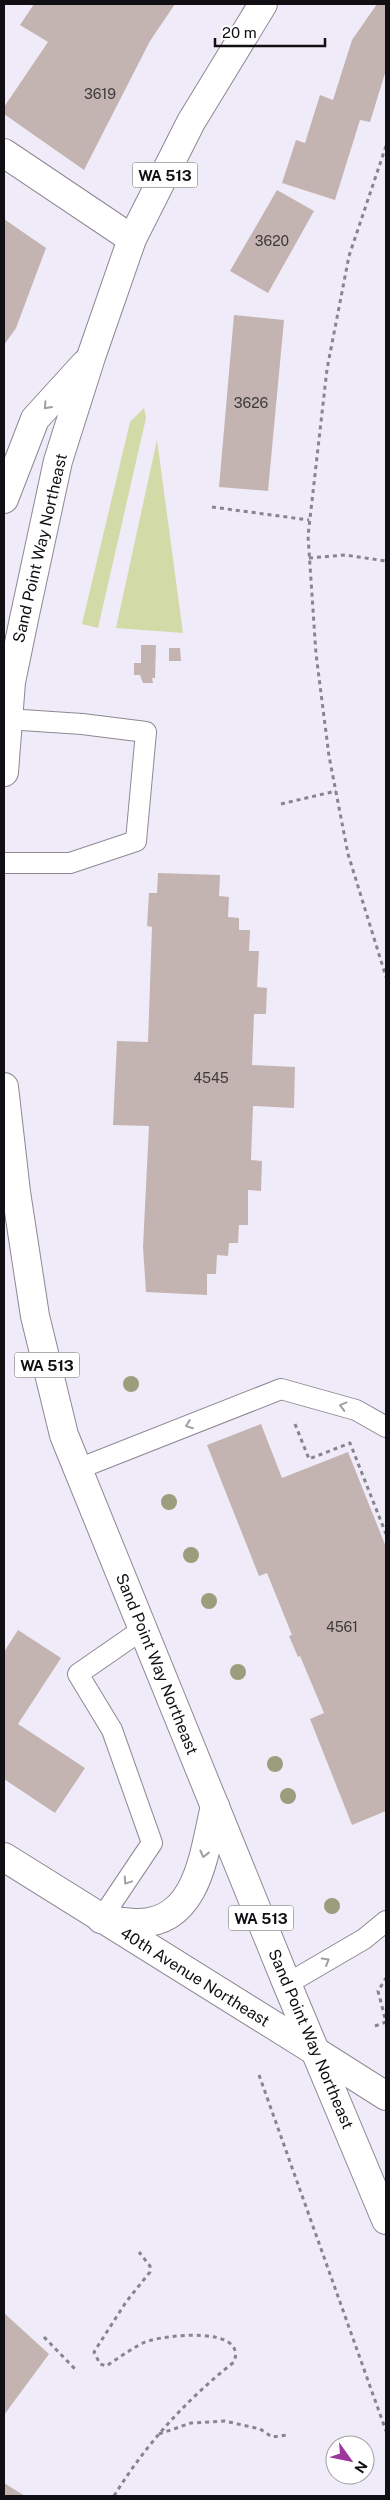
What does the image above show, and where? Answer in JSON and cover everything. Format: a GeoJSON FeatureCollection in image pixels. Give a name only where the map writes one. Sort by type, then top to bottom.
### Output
{"type":"FeatureCollection","features":[{"type":"Feature","properties":{"kind":"main road","name":"WA 513"},"geometry":{"type":"LineString","coordinates":[[91,357],[132,239],[191,122],[263,4]]}},
{"type":"Feature","properties":{"kind":"main road"},"geometry":{"type":"LineString","coordinates":[[4,153],[132,239]]}},
{"type":"Feature","properties":{"kind":"main road"},"geometry":{"type":"LineString","coordinates":[[4,499],[35,420],[91,357]]}},
{"type":"Feature","properties":{"kind":"main road","name":"Sand Point Way Northeast"},"geometry":{"type":"LineString","coordinates":[[4,772],[8,720],[6,681],[58,461],[91,357]]}},
{"type":"Feature","properties":{"kind":"main road","name":"Sand Point Way Northeast"},"geometry":{"type":"LineString","coordinates":[[4,1087],[16,1192],[35,1316],[64,1435],[287,1984],[386,2220]]}},
{"type":"Feature","properties":{"kind":"main road"},"geometry":{"type":"LineString","coordinates":[[101,1919],[140,1923],[159,1919],[174,1912],[189,1896],[198,1878],[215,1806]]}},
{"type":"Feature","properties":{"kind":"main road","name":"40th Avenue Northeast"},"geometry":{"type":"LineString","coordinates":[[4,1857],[386,2096]]}},
{"type":"Feature","properties":{"kind":"lane"},"geometry":{"type":"LineString","coordinates":[[4,863],[70,863],[136,841],[146,732],[82,724],[8,720]]}},
{"type":"Feature","properties":{"kind":"lane"},"geometry":{"type":"LineString","coordinates":[[78,1469],[281,1389],[356,1410],[386,1427]]}},
{"type":"Feature","properties":{"kind":"lane"},"geometry":{"type":"LineString","coordinates":[[101,1919],[152,1843],[112,1730],[78,1674],[143,1629]]}},
{"type":"Feature","properties":{"kind":"lane"},"geometry":{"type":"LineString","coordinates":[[287,1984],[364,1939],[386,1921]]}},
{"type":"Feature","properties":{"kind":"path"},"geometry":{"type":"LineString","coordinates":[[386,146],[349,256],[326,369],[309,520],[309,558],[316,654],[336,791],[348,854],[386,977]]}},
{"type":"Feature","properties":{"kind":"path"},"geometry":{"type":"LineString","coordinates":[[212,506],[309,520]]}},
{"type":"Feature","properties":{"kind":"path"},"geometry":{"type":"LineString","coordinates":[[309,558],[345,555],[386,561]]}},
{"type":"Feature","properties":{"kind":"path"},"geometry":{"type":"LineString","coordinates":[[281,804],[336,791]]}},
{"type":"Feature","properties":{"kind":"path"},"geometry":{"type":"LineString","coordinates":[[281,1389],[309,1459],[350,1443],[386,1534]]}},
{"type":"Feature","properties":{"kind":"path"},"geometry":{"type":"LineString","coordinates":[[375,2026],[386,2022],[378,1991],[386,1978]]}},
{"type":"Feature","properties":{"kind":"path"},"geometry":{"type":"LineString","coordinates":[[259,2074],[386,2430]]}},
{"type":"Feature","properties":{"kind":"path"},"geometry":{"type":"LineString","coordinates":[[114,2496],[130,2471],[158,2435],[180,2410],[234,2362],[236,2357],[235,2350],[224,2340],[206,2336],[164,2336],[144,2343],[106,2366],[100,2364],[94,2352],[126,2302],[150,2272],[150,2266],[139,2252]]}},
{"type":"Feature","properties":{"kind":"path"},"geometry":{"type":"LineString","coordinates":[[44,2336],[75,2370]]}},
{"type":"Feature","properties":{"kind":"path"},"geometry":{"type":"LineString","coordinates":[[158,2435],[191,2423],[225,2421],[260,2429],[272,2437],[288,2435]]}},
{"type":"Feature","properties":{"kind":"green space"},"geometry":{"type":"Polygon","coordinates":[[[144,408],[146,418],[98,628],[82,624],[130,422],[144,408]]]}},
{"type":"Feature","properties":{"kind":"green space"},"geometry":{"type":"Polygon","coordinates":[[[157,440],[183,633],[116,628],[157,440]]]}},
{"type":"Feature","properties":{"kind":"building"},"geometry":{"type":"Polygon","coordinates":[[[34,4],[175,4],[150,41],[84,170],[4,114],[4,107],[48,42],[20,25],[34,4]]]}},
{"type":"Feature","properties":{"kind":"building"},"geometry":{"type":"Polygon","coordinates":[[[377,4],[386,4],[386,70],[370,122],[360,120],[335,200],[282,183],[296,140],[305,143],[320,95],[333,100],[352,40],[377,4]]]}},
{"type":"Feature","properties":{"kind":"building"},"geometry":{"type":"Polygon","coordinates":[[[277,190],[314,211],[268,293],[230,271],[277,190]]]}},
{"type":"Feature","properties":{"kind":"building"},"geometry":{"type":"Polygon","coordinates":[[[4,219],[46,248],[16,328],[4,345],[4,219]]]}},
{"type":"Feature","properties":{"kind":"building"},"geometry":{"type":"Polygon","coordinates":[[[234,315],[284,320],[268,491],[219,487],[234,315]]]}},
{"type":"Feature","properties":{"kind":"building"},"geometry":{"type":"Polygon","coordinates":[[[141,645],[156,645],[155,678],[152,678],[153,683],[143,683],[140,675],[134,675],[134,663],[141,663],[141,645]]]}},
{"type":"Feature","properties":{"kind":"building"},"geometry":{"type":"Polygon","coordinates":[[[169,648],[180,648],[181,661],[169,661],[169,648]]]}},
{"type":"Feature","properties":{"kind":"building"},"geometry":{"type":"Polygon","coordinates":[[[158,873],[220,875],[219,896],[229,897],[228,917],[239,918],[239,930],[250,930],[249,951],[259,951],[257,987],[267,988],[266,1014],[254,1014],[252,1065],[295,1067],[294,1108],[253,1106],[251,1160],[262,1161],[261,1191],[248,1190],[248,1225],[239,1225],[238,1243],[229,1243],[228,1256],[217,1255],[216,1274],[207,1274],[207,1295],[146,1292],[143,1247],[149,1126],[113,1125],[117,1041],[148,1042],[152,927],[147,926],[149,893],[157,893],[158,873]]]}},
{"type":"Feature","properties":{"kind":"building"},"geometry":{"type":"Polygon","coordinates":[[[261,1424],[282,1478],[348,1452],[386,1547],[386,1811],[352,1825],[310,1719],[324,1713],[300,1656],[298,1657],[289,1636],[292,1635],[267,1573],[259,1576],[207,1445],[261,1424]]]}},
{"type":"Feature","properties":{"kind":"building"},"geometry":{"type":"Polygon","coordinates":[[[18,1630],[61,1658],[18,1724],[85,1768],[55,1813],[4,1779],[4,1652],[18,1630]]]}},
{"type":"Feature","properties":{"kind":"building"},"geometry":{"type":"Polygon","coordinates":[[[4,2313],[49,2354],[4,2415],[4,2313]]]}},
{"type":"Feature","properties":{"kind":"building"},"geometry":{"type":"Polygon","coordinates":[[[4,2483],[25,2496],[4,2496],[4,2483]]]}}]}
